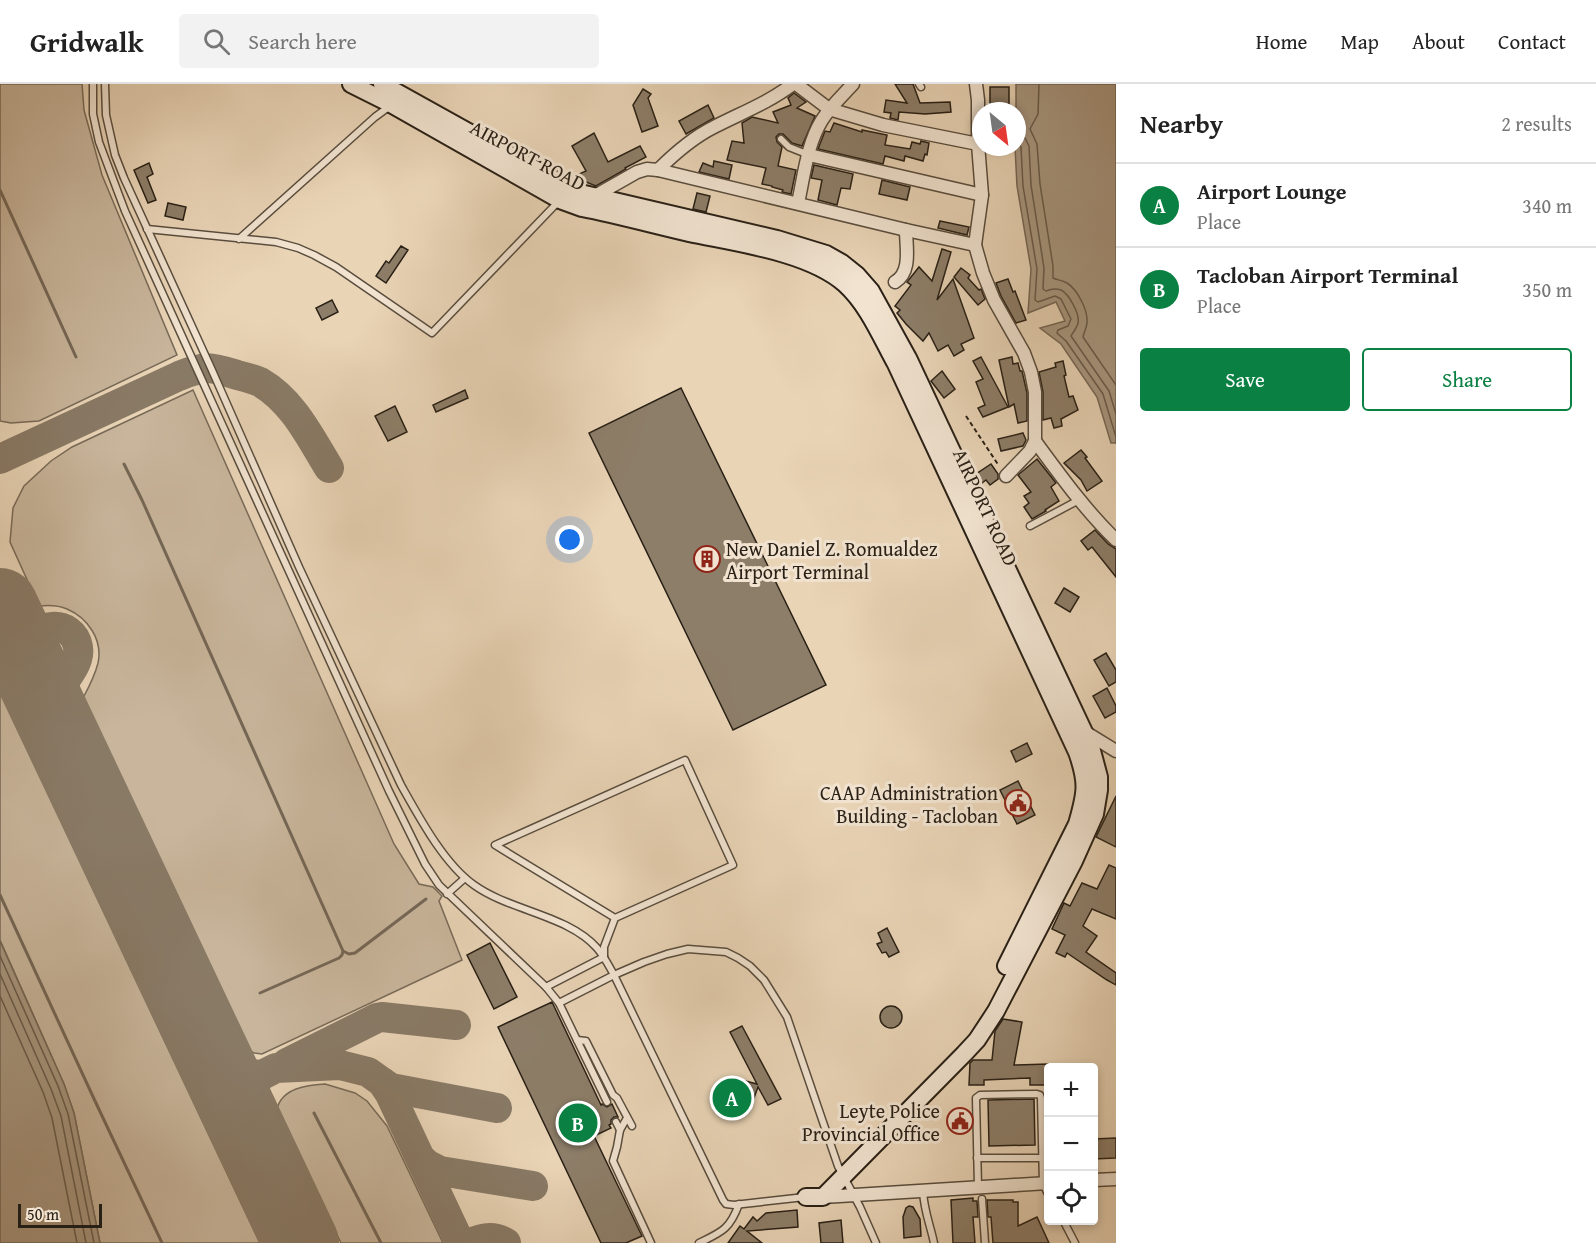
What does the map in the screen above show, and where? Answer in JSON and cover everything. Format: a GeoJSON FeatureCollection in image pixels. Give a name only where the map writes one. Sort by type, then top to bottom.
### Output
{"type":"FeatureCollection","features":[{"type":"Feature","properties":{"kind":"main road","name":"AIRPORT ROAD"},"geometry":{"type":"LineString","coordinates":[[351,84],[391,104],[560,200],[582,208],[592,203]]}},
{"type":"Feature","properties":{"kind":"main road","name":"AIRPORT ROAD"},"geometry":{"type":"LineString","coordinates":[[382,84],[592,203],[687,225],[777,239],[826,255],[842,263],[857,275],[871,291],[908,358],[1078,736],[1096,762],[1092,778],[1098,803],[1089,827],[1068,872],[985,1028],[964,1054],[814,1197]]}},
{"type":"Feature","properties":{"kind":"street"},"geometry":{"type":"LineString","coordinates":[[658,170],[687,143],[794,84],[829,109],[883,125],[972,143]]}},
{"type":"Feature","properties":{"kind":"street"},"geometry":{"type":"LineString","coordinates":[[798,203],[813,137],[829,109],[853,84]]}},
{"type":"Feature","properties":{"kind":"street"},"geometry":{"type":"LineString","coordinates":[[976,84],[978,102]]}},
{"type":"Feature","properties":{"kind":"street"},"geometry":{"type":"LineString","coordinates":[[809,155],[982,195]]}},
{"type":"Feature","properties":{"kind":"street"},"geometry":{"type":"LineString","coordinates":[[979,156],[982,195],[975,245],[994,300],[1024,353],[1035,392],[1035,441],[1030,451],[1006,476]]}},
{"type":"Feature","properties":{"kind":"street"},"geometry":{"type":"LineString","coordinates":[[592,203],[637,172],[647,169],[658,170],[975,245]]}},
{"type":"Feature","properties":{"kind":"street"},"geometry":{"type":"LineString","coordinates":[[895,282],[901,279],[907,260],[906,230]]}},
{"type":"Feature","properties":{"kind":"street"},"geometry":{"type":"LineString","coordinates":[[1035,441],[1079,500],[1116,540]]}},
{"type":"Feature","properties":{"kind":"street"},"geometry":{"type":"LineString","coordinates":[[1078,736],[1116,751]]}},
{"type":"Feature","properties":{"kind":"street"},"geometry":{"type":"LineString","coordinates":[[1098,1180],[1116,1179]]}},
{"type":"Feature","properties":{"kind":"street"},"geometry":{"type":"LineString","coordinates":[[814,1197],[923,1191],[980,1193],[1044,1187]]}},
{"type":"Feature","properties":{"kind":"lane"},"geometry":{"type":"LineString","coordinates":[[93,84],[93,114],[99,142],[125,211],[389,791],[425,864],[447,894],[546,987],[559,1003],[607,1102]]}},
{"type":"Feature","properties":{"kind":"lane"},"geometry":{"type":"LineString","coordinates":[[105,84],[106,115],[115,155],[124,178],[211,368],[298,567],[401,785],[434,838],[465,878],[488,894],[578,933],[604,957],[723,1200],[729,1205],[814,1197]]}},
{"type":"Feature","properties":{"kind":"lane"},"geometry":{"type":"LineString","coordinates":[[239,238],[391,104]]}},
{"type":"Feature","properties":{"kind":"lane"},"geometry":{"type":"LineString","coordinates":[[781,139],[789,147],[809,155]]}},
{"type":"Feature","properties":{"kind":"lane"},"geometry":{"type":"LineString","coordinates":[[147,229],[276,242],[314,255],[336,267],[432,333],[560,200]]}},
{"type":"Feature","properties":{"kind":"lane"},"geometry":{"type":"LineString","coordinates":[[155,278],[167,272]]}},
{"type":"Feature","properties":{"kind":"lane"},"geometry":{"type":"LineString","coordinates":[[1030,526],[1079,500]]}},
{"type":"Feature","properties":{"kind":"lane"},"geometry":{"type":"LineString","coordinates":[[288,571],[298,567]]}},
{"type":"Feature","properties":{"kind":"lane"},"geometry":{"type":"LineString","coordinates":[[604,957],[604,947],[615,918],[733,865],[685,760],[495,844],[615,918]]}},
{"type":"Feature","properties":{"kind":"lane"},"geometry":{"type":"LineString","coordinates":[[389,791],[401,785]]}},
{"type":"Feature","properties":{"kind":"lane"},"geometry":{"type":"LineString","coordinates":[[447,894],[465,878]]}},
{"type":"Feature","properties":{"kind":"lane"},"geometry":{"type":"LineString","coordinates":[[559,1003],[614,975],[667,954],[688,949],[726,952],[750,966],[765,980],[787,1017],[840,1171],[876,1243]]}},
{"type":"Feature","properties":{"kind":"lane"},"geometry":{"type":"LineString","coordinates":[[546,987],[604,957]]}},
{"type":"Feature","properties":{"kind":"lane"},"geometry":{"type":"LineString","coordinates":[[577,1040],[586,1041],[613,1095],[617,1098],[632,1126]]}},
{"type":"Feature","properties":{"kind":"lane"},"geometry":{"type":"LineString","coordinates":[[985,1243],[977,1158],[976,1098],[978,1096],[1040,1095],[1044,1171]]}},
{"type":"Feature","properties":{"kind":"lane"},"geometry":{"type":"LineString","coordinates":[[627,1118],[620,1130],[613,1161],[651,1243]]}},
{"type":"Feature","properties":{"kind":"lane"},"geometry":{"type":"LineString","coordinates":[[616,1122],[620,1130]]}},
{"type":"Feature","properties":{"kind":"lane"},"geometry":{"type":"LineString","coordinates":[[977,1158],[1042,1158]]}},
{"type":"Feature","properties":{"kind":"lane"},"geometry":{"type":"LineString","coordinates":[[923,1191],[924,1209],[934,1243]]}},
{"type":"Feature","properties":{"kind":"lane"},"geometry":{"type":"LineString","coordinates":[[699,1243],[727,1228],[739,1204]]}},
{"type":"Feature","properties":{"kind":"lane"},"geometry":{"type":"LineString","coordinates":[[1065,1225],[1075,1243]]}},
{"type":"Feature","properties":{"kind":"path"},"geometry":{"type":"LineString","coordinates":[[966,416],[1006,476]]}},
{"type":"Feature","properties":{"kind":"shaded area"},"geometry":{"type":"Polygon","coordinates":[[[0,84],[82,84],[84,110],[102,175],[177,355],[39,421],[11,423],[0,421],[0,84]]]}},
{"type":"Feature","properties":{"kind":"shaded area"},"geometry":{"type":"Polygon","coordinates":[[[193,390],[394,844],[419,884],[433,887],[442,896],[439,901],[462,960],[262,1054],[254,1053],[242,1045],[83,698],[98,663],[96,638],[87,624],[75,613],[57,606],[39,606],[10,542],[13,508],[24,486],[51,461],[72,447],[193,390]]]}},
{"type":"Feature","properties":{"kind":"shaded area"},"geometry":{"type":"Polygon","coordinates":[[[0,691],[260,1243],[100,1243],[74,1113],[64,1084],[0,940],[0,691]]]}},
{"type":"Feature","properties":{"kind":"shaded area"},"geometry":{"type":"Polygon","coordinates":[[[325,1084],[355,1093],[367,1101],[387,1126],[443,1243],[341,1243],[277,1109],[284,1096],[290,1092],[311,1085],[325,1084]]]}},
{"type":"Feature","properties":{"kind":"water"},"geometry":{"type":"Polygon","coordinates":[[[1016,84],[1116,84],[1116,443],[1111,443],[1097,397],[1061,344],[1040,328],[1065,321],[1056,302],[1028,313],[1031,269],[1017,186],[1015,156],[1026,156],[1026,102],[1016,102],[1016,84]]]}},
{"type":"Feature","properties":{"kind":"water"},"geometry":{"type":"Polygon","coordinates":[[[0,941],[64,1084],[74,1113],[100,1243],[0,1243],[0,941]]]}},
{"type":"Feature","properties":{"kind":"building"},"geometry":{"type":"Polygon","coordinates":[[[895,84],[913,84],[920,103],[950,102],[951,112],[925,114],[899,112],[898,120],[890,118],[891,113],[884,112],[886,100],[907,103],[895,84]]]}},
{"type":"Feature","properties":{"kind":"building"},"geometry":{"type":"Polygon","coordinates":[[[990,87],[1009,87],[1009,102],[990,102],[990,87]]]}},
{"type":"Feature","properties":{"kind":"building"},"geometry":{"type":"Polygon","coordinates":[[[643,89],[651,94],[648,98],[658,126],[642,132],[633,105],[643,89]]]}},
{"type":"Feature","properties":{"kind":"building"},"geometry":{"type":"Polygon","coordinates":[[[794,93],[806,102],[797,108],[815,116],[802,146],[792,143],[783,134],[776,137],[782,147],[778,166],[796,170],[791,194],[762,184],[766,168],[727,160],[732,141],[744,143],[742,123],[752,117],[778,123],[773,112],[791,105],[788,98],[794,93]]]}},
{"type":"Feature","properties":{"kind":"building"},"geometry":{"type":"Polygon","coordinates":[[[708,105],[714,118],[686,134],[679,121],[708,105]]]}},
{"type":"Feature","properties":{"kind":"building"},"geometry":{"type":"Polygon","coordinates":[[[834,123],[862,132],[862,130],[887,135],[885,145],[910,149],[912,142],[929,143],[927,155],[925,154],[923,161],[905,156],[904,161],[885,156],[883,164],[818,149],[825,131],[830,132],[834,123]]]}},
{"type":"Feature","properties":{"kind":"building"},"geometry":{"type":"Polygon","coordinates":[[[594,133],[608,162],[640,146],[646,157],[596,186],[581,182],[577,175],[586,171],[572,146],[594,133]]]}},
{"type":"Feature","properties":{"kind":"building"},"geometry":{"type":"Polygon","coordinates":[[[714,161],[732,165],[729,179],[699,172],[703,163],[713,167],[714,161]]]}},
{"type":"Feature","properties":{"kind":"building"},"geometry":{"type":"Polygon","coordinates":[[[149,163],[153,174],[147,177],[156,200],[148,203],[134,170],[149,163]]]}},
{"type":"Feature","properties":{"kind":"building"},"geometry":{"type":"Polygon","coordinates":[[[814,165],[853,174],[850,189],[841,188],[837,205],[818,200],[822,180],[811,178],[814,165]]]}},
{"type":"Feature","properties":{"kind":"building"},"geometry":{"type":"Polygon","coordinates":[[[882,180],[910,187],[907,200],[879,194],[882,180]]]}},
{"type":"Feature","properties":{"kind":"building"},"geometry":{"type":"Polygon","coordinates":[[[697,193],[710,196],[706,212],[693,209],[697,193]]]}},
{"type":"Feature","properties":{"kind":"building"},"geometry":{"type":"Polygon","coordinates":[[[168,203],[186,207],[183,220],[165,216],[168,203]]]}},
{"type":"Feature","properties":{"kind":"building"},"geometry":{"type":"Polygon","coordinates":[[[940,221],[969,227],[967,235],[938,228],[940,221]]]}},
{"type":"Feature","properties":{"kind":"building"},"geometry":{"type":"Polygon","coordinates":[[[401,246],[408,250],[386,283],[376,276],[386,261],[389,263],[401,246]]]}},
{"type":"Feature","properties":{"kind":"building"},"geometry":{"type":"Polygon","coordinates":[[[942,249],[951,252],[937,300],[953,279],[974,338],[961,344],[964,350],[954,356],[948,345],[938,351],[929,333],[923,341],[897,313],[900,310],[895,306],[911,285],[907,282],[919,267],[932,281],[942,249]]]}},
{"type":"Feature","properties":{"kind":"building"},"geometry":{"type":"Polygon","coordinates":[[[961,268],[970,275],[968,278],[979,290],[981,289],[985,299],[978,305],[954,277],[961,268]]]}},
{"type":"Feature","properties":{"kind":"building"},"geometry":{"type":"Polygon","coordinates":[[[1008,279],[1026,320],[1016,323],[1001,296],[996,283],[1008,279]]]}},
{"type":"Feature","properties":{"kind":"building"},"geometry":{"type":"Polygon","coordinates":[[[332,300],[338,312],[322,320],[316,308],[332,300]]]}},
{"type":"Feature","properties":{"kind":"building"},"geometry":{"type":"Polygon","coordinates":[[[981,357],[1008,407],[983,417],[978,408],[985,405],[976,382],[983,379],[973,361],[981,357]]]}},
{"type":"Feature","properties":{"kind":"building"},"geometry":{"type":"Polygon","coordinates":[[[1012,357],[1013,364],[1018,363],[1022,371],[1027,393],[1027,421],[1018,423],[1014,404],[1009,407],[999,360],[1012,357]]]}},
{"type":"Feature","properties":{"kind":"building"},"geometry":{"type":"Polygon","coordinates":[[[1063,361],[1069,397],[1073,396],[1078,410],[1061,419],[1062,426],[1054,428],[1051,418],[1043,420],[1043,392],[1039,372],[1056,367],[1055,363],[1063,361]]]}},
{"type":"Feature","properties":{"kind":"building"},"geometry":{"type":"Polygon","coordinates":[[[942,371],[955,389],[944,398],[931,381],[942,371]]]}},
{"type":"Feature","properties":{"kind":"building","name":"New Daniel Z. Romualdez Airport Terminal"},"geometry":{"type":"Polygon","coordinates":[[[681,388],[826,685],[733,730],[589,433],[681,388]]]}},
{"type":"Feature","properties":{"kind":"building"},"geometry":{"type":"Polygon","coordinates":[[[465,390],[468,398],[436,412],[433,405],[465,390]]]}},
{"type":"Feature","properties":{"kind":"building"},"geometry":{"type":"Polygon","coordinates":[[[395,406],[407,432],[388,441],[375,416],[395,406]]]}},
{"type":"Feature","properties":{"kind":"building"},"geometry":{"type":"Polygon","coordinates":[[[1023,433],[1026,440],[1023,446],[1001,451],[998,439],[1023,433]]]}},
{"type":"Feature","properties":{"kind":"building"},"geometry":{"type":"Polygon","coordinates":[[[1081,450],[1102,481],[1087,491],[1081,480],[1064,463],[1081,450]]]}},
{"type":"Feature","properties":{"kind":"building"},"geometry":{"type":"Polygon","coordinates":[[[1037,459],[1056,483],[1051,487],[1059,501],[1032,519],[1024,507],[1029,503],[1024,496],[1031,492],[1018,475],[1037,459]]]}},
{"type":"Feature","properties":{"kind":"building"},"geometry":{"type":"Polygon","coordinates":[[[991,464],[998,474],[998,479],[990,485],[986,480],[982,483],[976,474],[991,464]]]}},
{"type":"Feature","properties":{"kind":"building"},"geometry":{"type":"Polygon","coordinates":[[[1095,530],[1116,549],[1116,577],[1092,547],[1088,550],[1081,541],[1095,530]]]}},
{"type":"Feature","properties":{"kind":"building"},"geometry":{"type":"Polygon","coordinates":[[[1064,588],[1079,597],[1070,612],[1055,603],[1064,588]]]}},
{"type":"Feature","properties":{"kind":"building"},"geometry":{"type":"Polygon","coordinates":[[[1106,653],[1116,670],[1116,682],[1109,686],[1094,660],[1106,653]]]}},
{"type":"Feature","properties":{"kind":"building"},"geometry":{"type":"Polygon","coordinates":[[[1107,688],[1116,706],[1116,712],[1105,718],[1093,696],[1107,688]]]}},
{"type":"Feature","properties":{"kind":"building"},"geometry":{"type":"Polygon","coordinates":[[[1027,743],[1032,754],[1016,762],[1011,751],[1027,743]]]}},
{"type":"Feature","properties":{"kind":"building","name":"CAAP Administration Building - Tacloban"},"geometry":{"type":"Polygon","coordinates":[[[1018,781],[1035,815],[1017,824],[1000,790],[1018,781]]]}},
{"type":"Feature","properties":{"kind":"building"},"geometry":{"type":"Polygon","coordinates":[[[1116,796],[1116,847],[1096,837],[1116,796]]]}},
{"type":"Feature","properties":{"kind":"building"},"geometry":{"type":"Polygon","coordinates":[[[1109,865],[1116,868],[1116,919],[1092,909],[1083,926],[1097,936],[1086,952],[1116,973],[1116,985],[1067,953],[1065,957],[1056,953],[1065,935],[1052,929],[1064,903],[1070,906],[1082,883],[1097,889],[1109,865]]]}},
{"type":"Feature","properties":{"kind":"building"},"geometry":{"type":"Polygon","coordinates":[[[887,928],[899,952],[889,957],[886,952],[882,953],[877,944],[882,942],[878,933],[887,928]]]}},
{"type":"Feature","properties":{"kind":"building"},"geometry":{"type":"Polygon","coordinates":[[[490,943],[517,997],[494,1009],[467,955],[490,943]]]}},
{"type":"Feature","properties":{"kind":"building"},"geometry":{"type":"Polygon","coordinates":[[[552,1002],[601,1105],[607,1107],[612,1104],[618,1117],[611,1120],[609,1125],[611,1128],[594,1136],[642,1236],[626,1243],[601,1243],[498,1027],[552,1002]]]}},
{"type":"Feature","properties":{"kind":"building"},"geometry":{"type":"Polygon","coordinates":[[[891,1006],[899,1009],[902,1017],[899,1025],[891,1028],[883,1025],[880,1017],[883,1009],[891,1006]]]}},
{"type":"Feature","properties":{"kind":"building"},"geometry":{"type":"Polygon","coordinates":[[[1003,1019],[1022,1022],[1014,1065],[1044,1064],[1044,1085],[1030,1085],[1030,1078],[984,1080],[984,1085],[969,1085],[970,1063],[973,1060],[992,1060],[995,1031],[1003,1019]]]}},
{"type":"Feature","properties":{"kind":"building"},"geometry":{"type":"Polygon","coordinates":[[[742,1026],[781,1099],[768,1105],[758,1087],[746,1114],[740,1118],[727,1119],[712,1106],[712,1092],[716,1086],[727,1078],[757,1084],[730,1032],[742,1026]]]}},
{"type":"Feature","properties":{"kind":"building"},"geometry":{"type":"Polygon","coordinates":[[[1034,1099],[1035,1145],[989,1146],[988,1100],[1034,1099]]]}},
{"type":"Feature","properties":{"kind":"building"},"geometry":{"type":"Polygon","coordinates":[[[1116,1138],[1116,1158],[1098,1159],[1098,1139],[1116,1138]]]}},
{"type":"Feature","properties":{"kind":"building"},"geometry":{"type":"Polygon","coordinates":[[[973,1198],[973,1201],[977,1201],[978,1217],[973,1217],[975,1243],[953,1243],[951,1200],[973,1198]]]}},
{"type":"Feature","properties":{"kind":"building"},"geometry":{"type":"Polygon","coordinates":[[[987,1200],[1018,1202],[1018,1226],[1037,1217],[1049,1243],[993,1243],[987,1200]]]}},
{"type":"Feature","properties":{"kind":"building"},"geometry":{"type":"Polygon","coordinates":[[[909,1206],[913,1207],[920,1219],[921,1236],[904,1238],[903,1217],[909,1206]]]}},
{"type":"Feature","properties":{"kind":"building"},"geometry":{"type":"Polygon","coordinates":[[[797,1210],[798,1227],[747,1231],[762,1243],[728,1243],[740,1226],[744,1229],[753,1217],[757,1221],[766,1213],[797,1210]]]}},
{"type":"Feature","properties":{"kind":"building"},"geometry":{"type":"Polygon","coordinates":[[[841,1220],[843,1243],[821,1243],[819,1223],[841,1220]]]}},
{"type":"Feature","properties":{"kind":"waterway"},"geometry":{"type":"LineString","coordinates":[[0,190],[76,357]]}},
{"type":"Feature","properties":{"kind":"waterway"},"geometry":{"type":"LineString","coordinates":[[124,464],[343,951],[339,958],[260,993]]}},
{"type":"Feature","properties":{"kind":"waterway"},"geometry":{"type":"LineString","coordinates":[[0,895],[162,1243]]}},
{"type":"Feature","properties":{"kind":"waterway"},"geometry":{"type":"LineString","coordinates":[[343,951],[349,954],[355,953],[426,899]]}},
{"type":"Feature","properties":{"kind":"waterway"},"geometry":{"type":"LineString","coordinates":[[314,1113],[381,1243]]}},
{"type":"Feature","properties":{"kind":"taxiway"},"geometry":{"type":"LineString","coordinates":[[0,459],[179,376],[208,368],[255,380],[272,390],[300,420],[329,468]]}},
{"type":"Feature","properties":{"kind":"taxiway"},"geometry":{"type":"LineString","coordinates":[[32,674],[28,651],[36,634],[52,627],[68,631],[75,638],[78,647],[77,659],[57,693],[52,716]]}},
{"type":"Feature","properties":{"kind":"taxiway"},"geometry":{"type":"LineString","coordinates":[[287,1063],[377,1018],[456,1025]]}},
{"type":"Feature","properties":{"kind":"taxiway"},"geometry":{"type":"LineString","coordinates":[[208,1047],[220,1067],[227,1072],[262,1075],[276,1068],[340,1065],[368,1072],[382,1082],[390,1094],[460,1243]]}},
{"type":"Feature","properties":{"kind":"taxiway"},"geometry":{"type":"LineString","coordinates":[[238,1109],[240,1092],[251,1081],[262,1075]]}},
{"type":"Feature","properties":{"kind":"taxiway"},"geometry":{"type":"LineString","coordinates":[[382,1082],[391,1088],[497,1108]]}},
{"type":"Feature","properties":{"kind":"taxiway"},"geometry":{"type":"LineString","coordinates":[[421,1159],[440,1171],[533,1186]]}},
{"type":"Feature","properties":{"kind":"taxiway"},"geometry":{"type":"LineString","coordinates":[[471,1243],[489,1238],[506,1243]]}},
{"type":"Feature","properties":{"kind":"runway"},"geometry":{"type":"LineString","coordinates":[[0,606],[301,1243]]}},
{"type":"Feature","properties":{"kind":"place","name":"New Daniel Z. Romualdez Airport Terminal"},"geometry":{"type":"Point","coordinates":[707,559]}},
{"type":"Feature","properties":{"kind":"place","name":"CAAP Administration Building - Tacloban"},"geometry":{"type":"Point","coordinates":[1018,803]}},
{"type":"Feature","properties":{"kind":"place","name":"Airport Lounge"},"geometry":{"type":"Point","coordinates":[732,1098]}},
{"type":"Feature","properties":{"kind":"place","name":"Leyte Police Provincial Office"},"geometry":{"type":"Point","coordinates":[960,1121]}},
{"type":"Feature","properties":{"kind":"place","name":"Tacloban Airport Terminal"},"geometry":{"type":"Point","coordinates":[578,1123]}}]}
